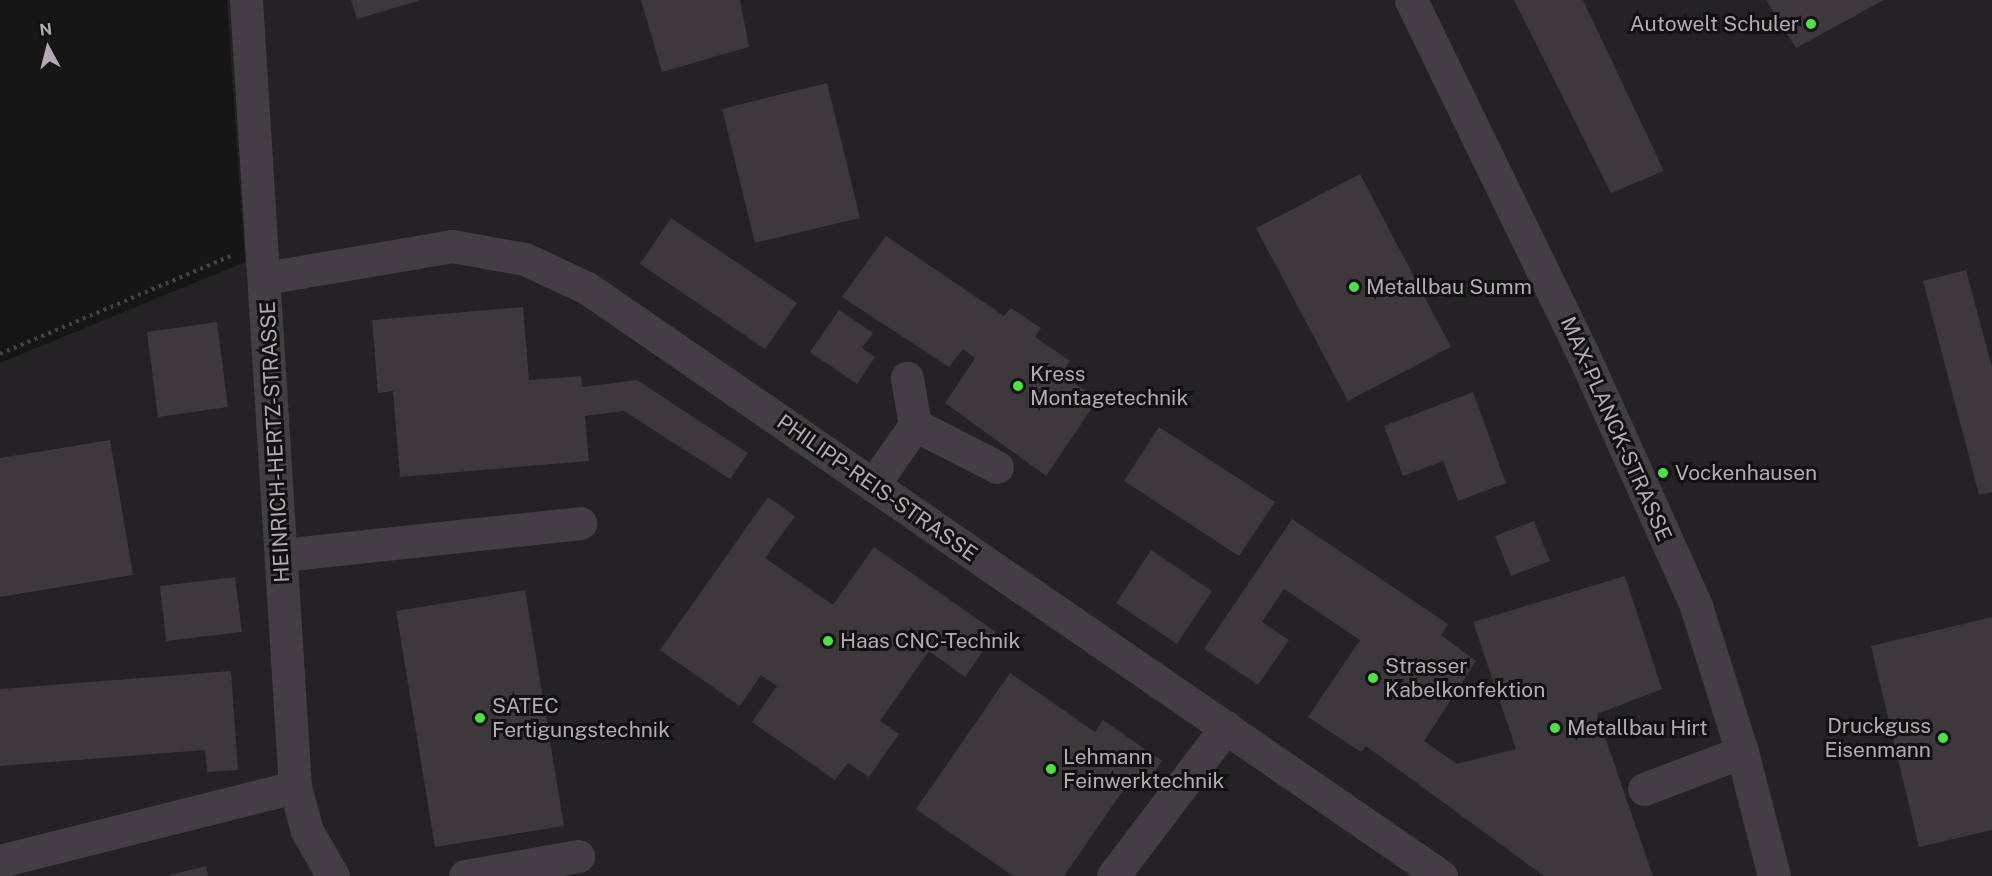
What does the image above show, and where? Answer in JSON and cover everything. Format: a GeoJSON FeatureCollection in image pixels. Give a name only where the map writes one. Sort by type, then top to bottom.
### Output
{"type":"FeatureCollection","features":[{"type":"Feature","properties":{"kind":"street","name":"HEINRICH-HERTZ-STRASSE"},"geometry":{"type":"LineString","coordinates":[[246,0],[264,242],[295,787],[307,831],[333,876]]}},
{"type":"Feature","properties":{"kind":"street","name":"MAX-PLANCK-STRASSE"},"geometry":{"type":"LineString","coordinates":[[1411,0],[1583,354],[1686,585],[1742,752],[1774,876]]}},
{"type":"Feature","properties":{"kind":"street","name":"PHILIPP-REIS-STRASSE"},"geometry":{"type":"LineString","coordinates":[[265,278],[452,246],[525,259],[586,288],[1441,876]]}},
{"type":"Feature","properties":{"kind":"street"},"geometry":{"type":"LineString","coordinates":[[873,485],[915,425],[907,378]]}},
{"type":"Feature","properties":{"kind":"street"},"geometry":{"type":"LineString","coordinates":[[915,425],[997,467]]}},
{"type":"Feature","properties":{"kind":"street"},"geometry":{"type":"LineString","coordinates":[[282,555],[580,523]]}},
{"type":"Feature","properties":{"kind":"street"},"geometry":{"type":"LineString","coordinates":[[1113,876],[1226,728]]}},
{"type":"Feature","properties":{"kind":"street"},"geometry":{"type":"LineString","coordinates":[[1644,789],[1742,752]]}},
{"type":"Feature","properties":{"kind":"street"},"geometry":{"type":"LineString","coordinates":[[0,861],[295,787]]}},
{"type":"Feature","properties":{"kind":"street"},"geometry":{"type":"LineString","coordinates":[[465,876],[578,856]]}},
{"type":"Feature","properties":{"kind":"path"},"geometry":{"type":"LineString","coordinates":[[0,354],[264,242]]}},
{"type":"Feature","properties":{"kind":"shaded area"},"geometry":{"type":"Polygon","coordinates":[[[227,0],[1992,0],[1992,876],[0,876],[0,363],[245,262],[227,0]]]}},
{"type":"Feature","properties":{"kind":"building"},"geometry":{"type":"Polygon","coordinates":[[[351,0],[418,0],[418,1],[357,19],[351,0]]]}},
{"type":"Feature","properties":{"kind":"building"},"geometry":{"type":"Polygon","coordinates":[[[641,0],[740,0],[749,47],[662,72],[641,0]]]}},
{"type":"Feature","properties":{"kind":"building"},"geometry":{"type":"Polygon","coordinates":[[[1514,0],[1583,0],[1664,171],[1611,193],[1514,0]]]}},
{"type":"Feature","properties":{"kind":"building","name":"Autowelt Schuler"},"geometry":{"type":"Polygon","coordinates":[[[1766,0],[1884,0],[1796,48],[1766,0]]]}},
{"type":"Feature","properties":{"kind":"building"},"geometry":{"type":"Polygon","coordinates":[[[827,83],[860,218],[755,243],[722,109],[827,83]]]}},
{"type":"Feature","properties":{"kind":"building","name":"Metallbau Summ"},"geometry":{"type":"Polygon","coordinates":[[[1360,174],[1451,347],[1348,401],[1256,228],[1360,174]]]}},
{"type":"Feature","properties":{"kind":"building"},"geometry":{"type":"Polygon","coordinates":[[[671,218],[797,303],[765,349],[640,264],[671,218]]]}},
{"type":"Feature","properties":{"kind":"building"},"geometry":{"type":"Polygon","coordinates":[[[886,236],[1004,316],[1011,308],[1041,328],[1035,337],[1070,361],[1061,374],[1098,399],[1046,476],[945,403],[975,358],[963,349],[949,367],[842,297],[886,236]]]}},
{"type":"Feature","properties":{"kind":"building"},"geometry":{"type":"Polygon","coordinates":[[[1966,270],[1992,367],[1992,492],[1979,495],[1923,281],[1966,270]]]}},
{"type":"Feature","properties":{"kind":"building"},"geometry":{"type":"Polygon","coordinates":[[[523,307],[529,380],[581,376],[582,387],[637,380],[748,453],[730,479],[624,411],[585,416],[589,461],[400,477],[393,391],[378,393],[372,320],[523,307]]]}},
{"type":"Feature","properties":{"kind":"building"},"geometry":{"type":"Polygon","coordinates":[[[839,310],[873,333],[862,348],[875,357],[857,384],[810,352],[839,310]]]}},
{"type":"Feature","properties":{"kind":"building"},"geometry":{"type":"Polygon","coordinates":[[[217,322],[228,407],[158,417],[147,332],[217,322]]]}},
{"type":"Feature","properties":{"kind":"building"},"geometry":{"type":"Polygon","coordinates":[[[1473,392],[1506,483],[1458,501],[1443,461],[1403,476],[1384,426],[1473,392]]]}},
{"type":"Feature","properties":{"kind":"building"},"geometry":{"type":"Polygon","coordinates":[[[1159,427],[1275,502],[1239,556],[1124,481],[1159,427]]]}},
{"type":"Feature","properties":{"kind":"building"},"geometry":{"type":"Polygon","coordinates":[[[110,440],[133,575],[0,597],[0,458],[110,440]]]}},
{"type":"Feature","properties":{"kind":"building","name":"Haas CNC-Technik"},"geometry":{"type":"Polygon","coordinates":[[[768,497],[795,516],[765,558],[833,605],[874,547],[996,632],[965,677],[929,651],[880,721],[899,734],[869,777],[848,763],[835,780],[752,722],[777,686],[761,675],[740,706],[660,650],[768,497]]]}},
{"type":"Feature","properties":{"kind":"building","name":"Metallbau Hirt"},"geometry":{"type":"Polygon","coordinates":[[[1292,519],[1448,624],[1441,635],[1476,661],[1424,741],[1457,764],[1516,749],[1473,622],[1625,576],[1662,689],[1597,714],[1653,876],[1544,876],[1366,746],[1361,752],[1308,717],[1360,640],[1284,589],[1262,622],[1289,640],[1258,685],[1204,649],[1292,519]]]}},
{"type":"Feature","properties":{"kind":"building"},"geometry":{"type":"Polygon","coordinates":[[[1534,521],[1550,561],[1511,576],[1495,536],[1534,521]]]}},
{"type":"Feature","properties":{"kind":"building"},"geometry":{"type":"Polygon","coordinates":[[[1151,550],[1212,591],[1177,644],[1116,603],[1151,550]]]}},
{"type":"Feature","properties":{"kind":"building"},"geometry":{"type":"Polygon","coordinates":[[[235,577],[242,632],[166,641],[160,586],[235,577]]]}},
{"type":"Feature","properties":{"kind":"building","name":"SATEC Fertigungstechnik"},"geometry":{"type":"Polygon","coordinates":[[[525,590],[564,826],[435,847],[396,611],[525,590]]]}},
{"type":"Feature","properties":{"kind":"building","name":"Druckguss Eisenmann"},"geometry":{"type":"Polygon","coordinates":[[[1992,617],[1992,830],[1919,847],[1871,646],[1992,617]]]}},
{"type":"Feature","properties":{"kind":"building"},"geometry":{"type":"Polygon","coordinates":[[[231,671],[238,770],[207,772],[205,750],[0,766],[0,689],[231,671]]]}},
{"type":"Feature","properties":{"kind":"building","name":"Lehmann Feinwerktechnik"},"geometry":{"type":"Polygon","coordinates":[[[1010,673],[1095,732],[1103,720],[1162,761],[1146,785],[1133,776],[1064,876],[1013,876],[916,809],[1010,673]]]}},
{"type":"Feature","properties":{"kind":"building"},"geometry":{"type":"Polygon","coordinates":[[[206,866],[208,876],[170,876],[170,875],[206,866]]]}},
{"type":"Feature","properties":{"kind":"place","name":"Autowelt Schuler"},"geometry":{"type":"Point","coordinates":[1811,24]}},
{"type":"Feature","properties":{"kind":"place","name":"Metallbau Summ"},"geometry":{"type":"Point","coordinates":[1354,287]}},
{"type":"Feature","properties":{"kind":"place","name":"Kress Montagetechnik"},"geometry":{"type":"Point","coordinates":[1018,386]}},
{"type":"Feature","properties":{"kind":"place","name":"Vockenhausen"},"geometry":{"type":"Point","coordinates":[1663,473]}},
{"type":"Feature","properties":{"kind":"place","name":"Haas CNC-Technik"},"geometry":{"type":"Point","coordinates":[828,641]}},
{"type":"Feature","properties":{"kind":"place","name":"Strasser Kabelkonfektion"},"geometry":{"type":"Point","coordinates":[1373,678]}},
{"type":"Feature","properties":{"kind":"place","name":"SATEC Fertigungstechnik"},"geometry":{"type":"Point","coordinates":[480,718]}},
{"type":"Feature","properties":{"kind":"place","name":"Metallbau Hirt"},"geometry":{"type":"Point","coordinates":[1555,728]}},
{"type":"Feature","properties":{"kind":"place","name":"Druckguss Eisenmann"},"geometry":{"type":"Point","coordinates":[1943,738]}},
{"type":"Feature","properties":{"kind":"place","name":"Lehmann Feinwerktechnik"},"geometry":{"type":"Point","coordinates":[1051,769]}}]}
